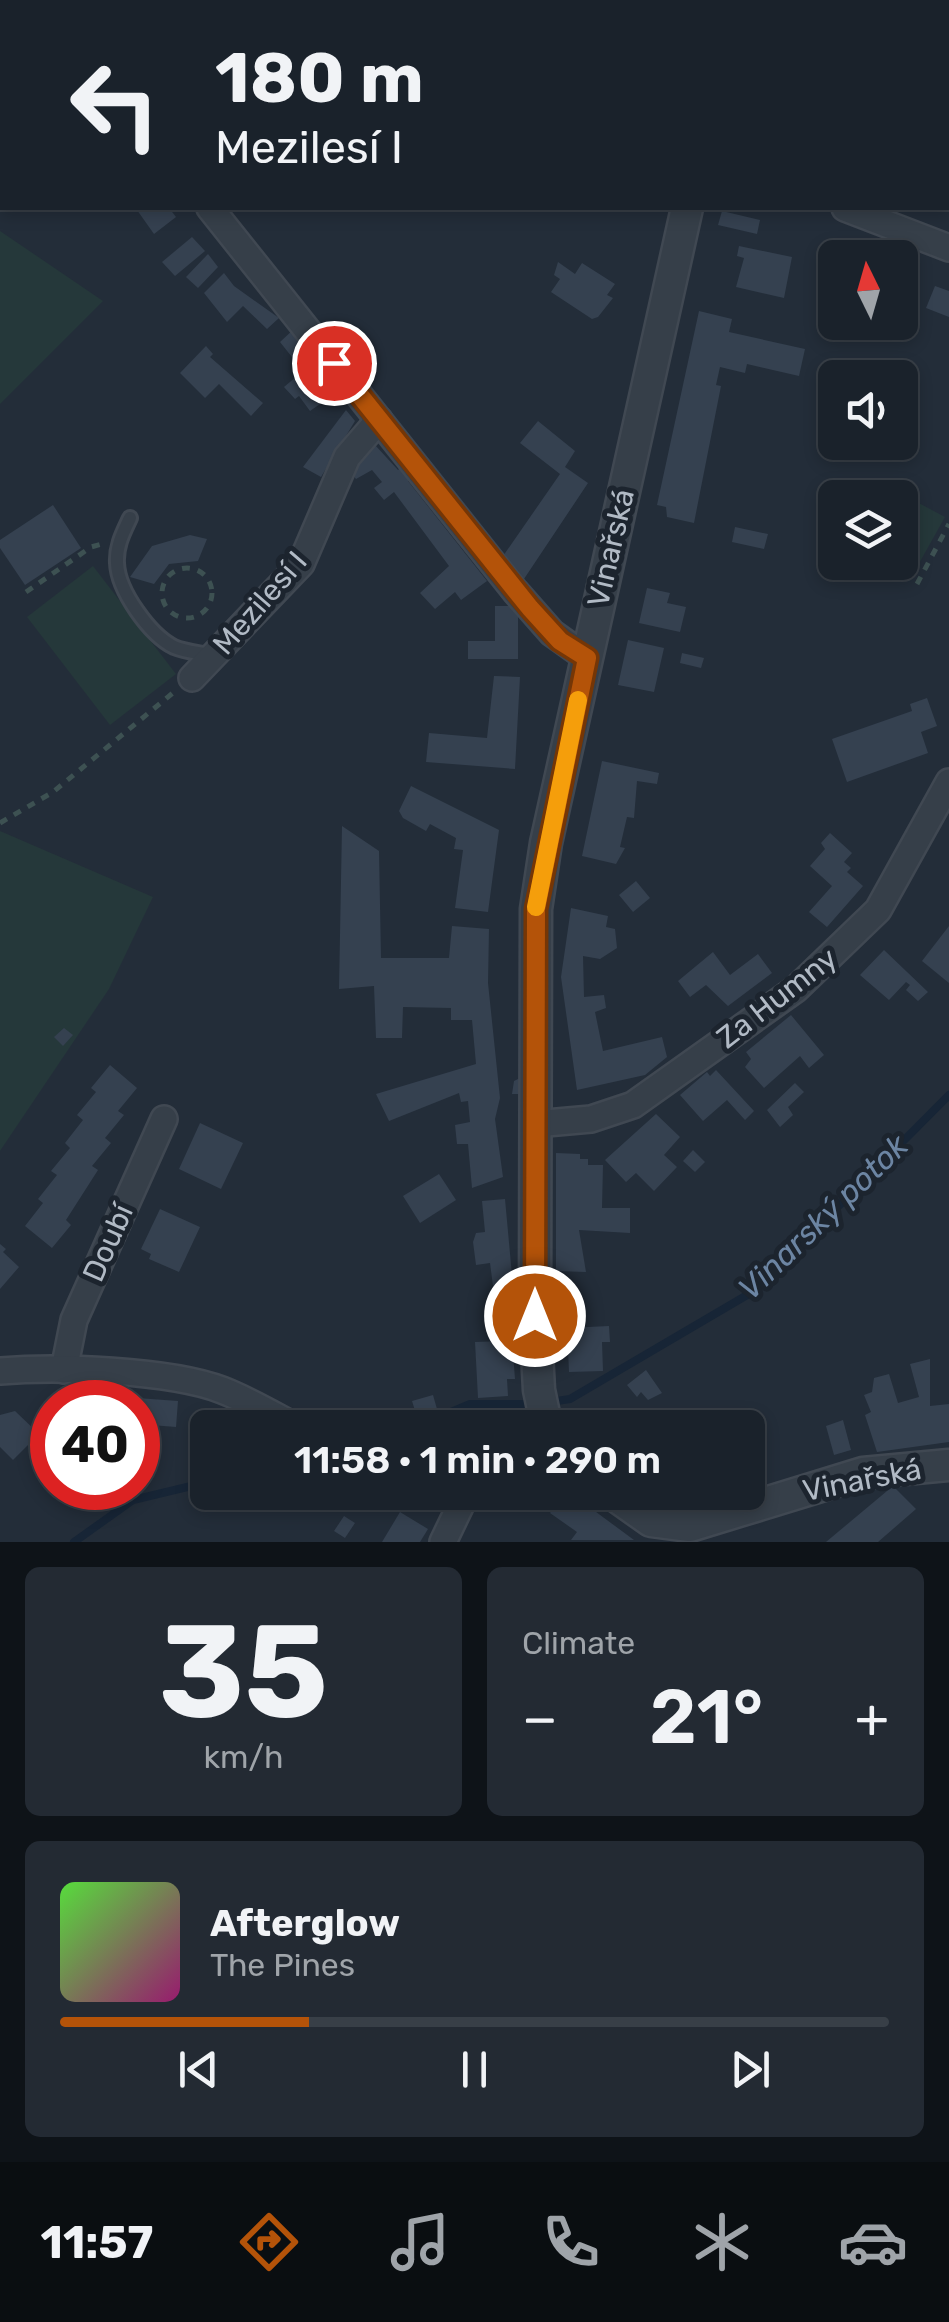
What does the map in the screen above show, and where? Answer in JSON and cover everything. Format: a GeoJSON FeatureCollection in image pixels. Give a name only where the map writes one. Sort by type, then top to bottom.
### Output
{"type":"FeatureCollection","features":[{"type":"Feature","properties":{"kind":"street","name":"Vinařská"},"geometry":{"type":"LineString","coordinates":[[544,1410],[536,1356],[536,909],[687,210]]}},
{"type":"Feature","properties":{"kind":"street"},"geometry":{"type":"LineString","coordinates":[[850,210],[949,248]]}},
{"type":"Feature","properties":{"kind":"street"},"geometry":{"type":"LineString","coordinates":[[218,212],[544,625],[587,658]]}},
{"type":"Feature","properties":{"kind":"street","name":"Mezilesí I"},"geometry":{"type":"LineString","coordinates":[[192,678],[301,564],[347,456],[379,420]]}},
{"type":"Feature","properties":{"kind":"street","name":"Za Humny"},"geometry":{"type":"LineString","coordinates":[[535,1124],[590,1119],[633,1105],[796,989],[878,910],[949,782]]}},
{"type":"Feature","properties":{"kind":"street","name":"Doubí"},"geometry":{"type":"LineString","coordinates":[[64,1370],[74,1320],[164,1120]]}},
{"type":"Feature","properties":{"kind":"street"},"geometry":{"type":"LineString","coordinates":[[0,1371],[64,1370],[201,1384],[258,1410]]}},
{"type":"Feature","properties":{"kind":"street","name":"Vinařská"},"geometry":{"type":"LineString","coordinates":[[629,1510],[653,1532],[690,1526],[863,1473],[949,1465]]}},
{"type":"Feature","properties":{"kind":"street"},"geometry":{"type":"LineString","coordinates":[[443,1542],[458,1510]]}},
{"type":"Feature","properties":{"kind":"lane"},"geometry":{"type":"LineString","coordinates":[[130,518],[119,540],[116,567],[154,633],[175,647],[213,656]]}},
{"type":"Feature","properties":{"kind":"path"},"geometry":{"type":"LineString","coordinates":[[917,584],[949,524]]}},
{"type":"Feature","properties":{"kind":"path"},"geometry":{"type":"LineString","coordinates":[[26,592],[90,547],[119,540]]}},
{"type":"Feature","properties":{"kind":"path"},"geometry":{"type":"LineString","coordinates":[[182,568],[204,574],[212,588],[204,612],[188,618],[172,613],[162,599],[164,583],[182,568]]}},
{"type":"Feature","properties":{"kind":"path"},"geometry":{"type":"LineString","coordinates":[[0,823],[53,792],[192,678]]}},
{"type":"Feature","properties":{"kind":"shaded area"},"geometry":{"type":"Polygon","coordinates":[[[0,231],[103,301],[0,404],[0,231]]]}},
{"type":"Feature","properties":{"kind":"shaded area"},"geometry":{"type":"Polygon","coordinates":[[[918,503],[945,517],[918,565],[918,503]]]}},
{"type":"Feature","properties":{"kind":"shaded area"},"geometry":{"type":"Polygon","coordinates":[[[93,566],[176,674],[110,725],[27,617],[93,566]]]}},
{"type":"Feature","properties":{"kind":"shaded area"},"geometry":{"type":"Polygon","coordinates":[[[0,831],[153,897],[109,989],[0,1151],[0,831]]]}},
{"type":"Feature","properties":{"kind":"building"},"geometry":{"type":"Polygon","coordinates":[[[137,210],[171,210],[176,217],[154,234],[137,210]]]}},
{"type":"Feature","properties":{"kind":"building"},"geometry":{"type":"Polygon","coordinates":[[[722,211],[760,220],[757,234],[718,225],[722,211]]]}},
{"type":"Feature","properties":{"kind":"building"},"geometry":{"type":"Polygon","coordinates":[[[192,237],[205,251],[175,276],[162,262],[192,237]]]}},
{"type":"Feature","properties":{"kind":"building"},"geometry":{"type":"Polygon","coordinates":[[[739,246],[792,257],[784,298],[736,287],[744,258],[737,256],[739,246]]]}},
{"type":"Feature","properties":{"kind":"building"},"geometry":{"type":"Polygon","coordinates":[[[208,254],[218,267],[198,288],[186,277],[208,254]]]}},
{"type":"Feature","properties":{"kind":"building"},"geometry":{"type":"Polygon","coordinates":[[[558,262],[575,274],[582,263],[615,284],[607,295],[613,298],[598,317],[592,319],[551,292],[560,279],[554,275],[558,262]]]}},
{"type":"Feature","properties":{"kind":"building"},"geometry":{"type":"Polygon","coordinates":[[[224,273],[234,286],[279,318],[267,329],[243,306],[227,322],[204,293],[224,273]]]}},
{"type":"Feature","properties":{"kind":"building"},"geometry":{"type":"Polygon","coordinates":[[[935,286],[949,291],[949,317],[926,308],[935,286]]]}},
{"type":"Feature","properties":{"kind":"building"},"geometry":{"type":"Polygon","coordinates":[[[699,311],[732,319],[729,332],[805,349],[799,376],[747,364],[745,373],[720,367],[716,385],[721,386],[694,523],[667,517],[666,507],[657,505],[699,311]]]}},
{"type":"Feature","properties":{"kind":"building"},"geometry":{"type":"Polygon","coordinates":[[[294,329],[340,390],[310,411],[299,396],[295,399],[284,387],[303,371],[280,342],[294,329]]]}},
{"type":"Feature","properties":{"kind":"building"},"geometry":{"type":"Polygon","coordinates":[[[206,346],[213,354],[210,357],[263,403],[251,416],[219,384],[205,398],[180,373],[206,346]]]}},
{"type":"Feature","properties":{"kind":"building"},"geometry":{"type":"Polygon","coordinates":[[[346,410],[355,421],[321,477],[303,467],[346,410]]]}},
{"type":"Feature","properties":{"kind":"building"},"geometry":{"type":"Polygon","coordinates":[[[538,421],[575,451],[565,467],[588,483],[524,579],[501,559],[560,474],[520,443],[538,421]]]}},
{"type":"Feature","properties":{"kind":"building"},"geometry":{"type":"Polygon","coordinates":[[[375,445],[398,470],[406,463],[417,474],[408,481],[487,581],[461,600],[455,592],[435,609],[420,593],[449,566],[394,492],[384,500],[374,488],[382,482],[372,470],[356,479],[349,470],[375,445]]]}},
{"type":"Feature","properties":{"kind":"building"},"geometry":{"type":"Polygon","coordinates":[[[53,505],[81,548],[25,585],[0,548],[0,540],[53,505]]]}},
{"type":"Feature","properties":{"kind":"building"},"geometry":{"type":"Polygon","coordinates":[[[735,527],[768,534],[764,549],[732,542],[735,527]]]}},
{"type":"Feature","properties":{"kind":"building"},"geometry":{"type":"Polygon","coordinates":[[[190,535],[207,539],[198,561],[169,564],[154,584],[130,577],[152,546],[190,535]]]}},
{"type":"Feature","properties":{"kind":"building"},"geometry":{"type":"Polygon","coordinates":[[[647,588],[670,593],[667,603],[686,607],[680,632],[639,623],[647,588]]]}},
{"type":"Feature","properties":{"kind":"building"},"geometry":{"type":"Polygon","coordinates":[[[495,606],[518,606],[518,659],[468,659],[468,641],[495,641],[495,606]]]}},
{"type":"Feature","properties":{"kind":"building"},"geometry":{"type":"Polygon","coordinates":[[[628,640],[664,648],[654,692],[618,685],[628,640]]]}},
{"type":"Feature","properties":{"kind":"building"},"geometry":{"type":"Polygon","coordinates":[[[682,653],[704,658],[701,668],[680,663],[682,653]]]}},
{"type":"Feature","properties":{"kind":"building"},"geometry":{"type":"Polygon","coordinates":[[[494,676],[520,677],[515,769],[426,762],[429,733],[487,738],[494,676]]]}},
{"type":"Feature","properties":{"kind":"building"},"geometry":{"type":"Polygon","coordinates":[[[927,698],[937,726],[921,732],[928,753],[847,782],[832,739],[912,711],[910,704],[927,698]]]}},
{"type":"Feature","properties":{"kind":"building"},"geometry":{"type":"Polygon","coordinates":[[[602,761],[659,773],[657,784],[637,781],[634,818],[627,817],[620,847],[625,848],[616,864],[582,856],[602,761]]]}},
{"type":"Feature","properties":{"kind":"building"},"geometry":{"type":"Polygon","coordinates":[[[411,786],[499,830],[488,912],[455,908],[463,850],[454,849],[456,838],[430,824],[426,831],[403,818],[399,811],[411,786]]]}},
{"type":"Feature","properties":{"kind":"building"},"geometry":{"type":"Polygon","coordinates":[[[342,826],[379,851],[381,958],[449,958],[452,926],[489,929],[488,983],[500,1098],[495,1119],[503,1177],[472,1188],[468,1144],[457,1144],[455,1125],[470,1122],[468,1101],[461,1102],[459,1093],[389,1121],[376,1094],[476,1064],[472,1020],[451,1020],[451,1008],[403,1007],[402,1038],[376,1038],[374,986],[339,989],[342,826]]]}},
{"type":"Feature","properties":{"kind":"building"},"geometry":{"type":"Polygon","coordinates":[[[830,833],[852,853],[844,862],[851,868],[847,872],[863,886],[827,927],[809,912],[832,886],[810,866],[825,849],[821,843],[830,833]]]}},
{"type":"Feature","properties":{"kind":"building"},"geometry":{"type":"Polygon","coordinates":[[[636,881],[650,898],[633,912],[619,895],[636,881]]]}},
{"type":"Feature","properties":{"kind":"building"},"geometry":{"type":"Polygon","coordinates":[[[571,908],[608,916],[606,927],[615,929],[617,948],[600,959],[583,956],[584,997],[604,995],[606,1008],[595,1012],[603,1051],[662,1037],[667,1057],[645,1075],[577,1090],[561,977],[571,908]]]}},
{"type":"Feature","properties":{"kind":"building"},"geometry":{"type":"Polygon","coordinates":[[[949,926],[949,983],[922,961],[949,926]]]}},
{"type":"Feature","properties":{"kind":"building"},"geometry":{"type":"Polygon","coordinates":[[[884,950],[928,992],[918,1001],[906,990],[910,985],[906,982],[889,1000],[860,975],[884,950]]]}},
{"type":"Feature","properties":{"kind":"building"},"geometry":{"type":"Polygon","coordinates":[[[713,952],[730,975],[758,954],[772,973],[728,1006],[706,985],[690,997],[678,981],[713,952]]]}},
{"type":"Feature","properties":{"kind":"building"},"geometry":{"type":"Polygon","coordinates":[[[791,1015],[824,1055],[809,1068],[800,1056],[764,1088],[745,1067],[751,1059],[746,1052],[791,1015]]]}},
{"type":"Feature","properties":{"kind":"building"},"geometry":{"type":"Polygon","coordinates":[[[64,1028],[73,1035],[63,1046],[54,1037],[64,1028]]]}},
{"type":"Feature","properties":{"kind":"building"},"geometry":{"type":"Polygon","coordinates":[[[110,1065],[137,1088],[118,1111],[124,1115],[105,1138],[111,1143],[92,1166],[98,1170],[66,1220],[71,1225],[52,1248],[25,1226],[43,1203],[38,1199],[57,1175],[51,1171],[70,1148],[65,1143],[83,1120],[77,1115],[96,1092],[91,1088],[110,1065]]]}},
{"type":"Feature","properties":{"kind":"building"},"geometry":{"type":"Polygon","coordinates":[[[716,1070],[754,1111],[745,1120],[727,1100],[703,1121],[680,1095],[707,1072],[710,1076],[716,1070]]]}},
{"type":"Feature","properties":{"kind":"building"},"geometry":{"type":"Polygon","coordinates":[[[520,1078],[524,1094],[512,1094],[514,1081],[520,1078]]]}},
{"type":"Feature","properties":{"kind":"building"},"geometry":{"type":"Polygon","coordinates":[[[795,1083],[804,1092],[788,1107],[793,1115],[780,1127],[767,1110],[795,1083]]]}},
{"type":"Feature","properties":{"kind":"building"},"geometry":{"type":"Polygon","coordinates":[[[656,1114],[680,1137],[664,1155],[677,1167],[654,1191],[636,1173],[626,1182],[605,1160],[656,1114]]]}},
{"type":"Feature","properties":{"kind":"building"},"geometry":{"type":"Polygon","coordinates":[[[200,1123],[243,1143],[221,1189],[179,1169],[200,1123]]]}},
{"type":"Feature","properties":{"kind":"building"},"geometry":{"type":"Polygon","coordinates":[[[693,1150],[705,1162],[695,1172],[683,1161],[693,1150]]]}},
{"type":"Feature","properties":{"kind":"building"},"geometry":{"type":"Polygon","coordinates":[[[556,1153],[580,1154],[580,1159],[588,1159],[588,1165],[603,1165],[602,1208],[630,1208],[630,1233],[579,1230],[586,1272],[556,1271],[556,1153]]]}},
{"type":"Feature","properties":{"kind":"building"},"geometry":{"type":"Polygon","coordinates":[[[439,1174],[456,1200],[420,1223],[403,1196],[439,1174]]]}},
{"type":"Feature","properties":{"kind":"building"},"geometry":{"type":"Polygon","coordinates":[[[505,1199],[514,1297],[504,1298],[505,1309],[496,1309],[490,1263],[476,1265],[473,1242],[476,1233],[485,1232],[482,1201],[505,1199]]]}},
{"type":"Feature","properties":{"kind":"building"},"geometry":{"type":"Polygon","coordinates":[[[160,1209],[200,1227],[179,1272],[149,1259],[151,1254],[141,1249],[160,1209]]]}},
{"type":"Feature","properties":{"kind":"building"},"geometry":{"type":"Polygon","coordinates":[[[0,1244],[19,1267],[0,1289],[0,1244]]]}},
{"type":"Feature","properties":{"kind":"building"},"geometry":{"type":"Polygon","coordinates":[[[609,1326],[610,1342],[602,1342],[603,1371],[569,1372],[567,1328],[609,1326]]]}},
{"type":"Feature","properties":{"kind":"building"},"geometry":{"type":"Polygon","coordinates":[[[504,1341],[505,1354],[513,1353],[515,1379],[507,1379],[508,1396],[478,1398],[475,1342],[504,1341]]]}},
{"type":"Feature","properties":{"kind":"building"},"geometry":{"type":"Polygon","coordinates":[[[930,1359],[930,1406],[949,1404],[949,1442],[877,1452],[865,1415],[871,1412],[864,1395],[872,1392],[874,1378],[889,1374],[898,1403],[919,1397],[910,1364],[930,1359]]]}},
{"type":"Feature","properties":{"kind":"building"},"geometry":{"type":"Polygon","coordinates":[[[646,1370],[662,1393],[648,1400],[641,1392],[637,1397],[627,1385],[646,1370]]]}},
{"type":"Feature","properties":{"kind":"building"},"geometry":{"type":"Polygon","coordinates":[[[433,1395],[437,1409],[415,1410],[412,1401],[433,1395]]]}},
{"type":"Feature","properties":{"kind":"building"},"geometry":{"type":"Polygon","coordinates":[[[160,1400],[178,1401],[176,1427],[160,1426],[160,1400]]]}},
{"type":"Feature","properties":{"kind":"building"},"geometry":{"type":"Polygon","coordinates":[[[15,1411],[30,1425],[30,1443],[13,1460],[0,1447],[0,1415],[15,1411]]]}},
{"type":"Feature","properties":{"kind":"building"},"geometry":{"type":"Polygon","coordinates":[[[843,1420],[851,1450],[834,1455],[826,1426],[843,1420]]]}},
{"type":"Feature","properties":{"kind":"building"},"geometry":{"type":"Polygon","coordinates":[[[893,1486],[916,1509],[878,1542],[826,1542],[893,1486]]]}},
{"type":"Feature","properties":{"kind":"building"},"geometry":{"type":"Polygon","coordinates":[[[593,1510],[634,1540],[571,1540],[577,1532],[550,1513],[593,1510]]]}},
{"type":"Feature","properties":{"kind":"building"},"geometry":{"type":"Polygon","coordinates":[[[400,1512],[428,1529],[420,1542],[382,1542],[400,1512]]]}},
{"type":"Feature","properties":{"kind":"building"},"geometry":{"type":"Polygon","coordinates":[[[344,1516],[355,1523],[345,1538],[334,1531],[344,1516]]]}},
{"type":"Feature","properties":{"kind":"waterway","name":"Vinarský potok"},"geometry":{"type":"LineString","coordinates":[[550,1402],[570,1399],[754,1291],[949,1095]]}},
{"type":"Feature","properties":{"kind":"waterway","name":"Vinarský potok"},"geometry":{"type":"LineString","coordinates":[[456,1410],[470,1404],[536,1404]]}},
{"type":"Feature","properties":{"kind":"waterway","name":"Vinarský potok"},"geometry":{"type":"LineString","coordinates":[[74,1542],[133,1500],[190,1486]]}},
{"type":"Feature","properties":{"kind":"slow traffic"},"geometry":{"type":"LineString","coordinates":[[536,907],[578,700]]}},
{"type":"Feature","properties":{"kind":"route"},"geometry":{"type":"LineString","coordinates":[[334,363],[544,625],[587,658],[546,843],[536,909],[535,1316]]}}]}
